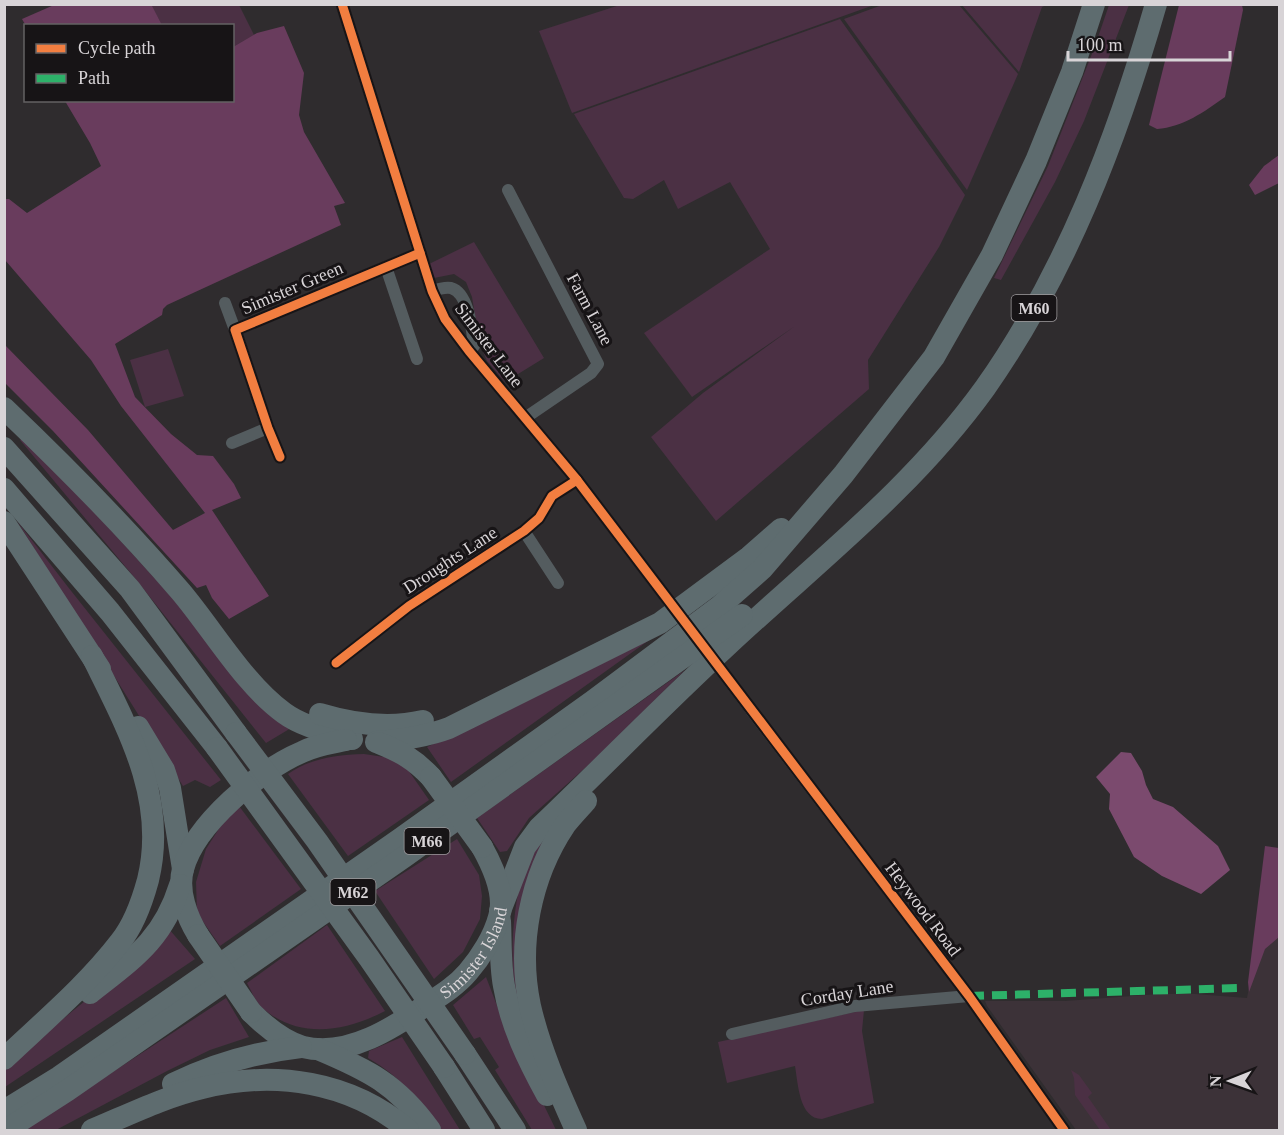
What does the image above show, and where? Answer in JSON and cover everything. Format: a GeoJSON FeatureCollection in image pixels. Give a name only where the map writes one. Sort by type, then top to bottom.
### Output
{"type":"FeatureCollection","features":[{"type":"Feature","properties":{"kind":"highway"},"geometry":{"type":"LineString","coordinates":[[376,742],[429,736],[449,728],[660,623],[749,557],[843,475],[934,357],[992,255],[1036,161],[1071,72],[1094,4]]}},
{"type":"Feature","properties":{"kind":"highway","name":"M60"},"geometry":{"type":"LineString","coordinates":[[843,542],[927,460],[986,386],[1022,331],[1069,244],[1111,143],[1156,4]]}},
{"type":"Feature","properties":{"kind":"highway"},"geometry":{"type":"LineString","coordinates":[[4,408],[119,522],[182,594],[270,702],[285,714],[304,724],[352,739]]}},
{"type":"Feature","properties":{"kind":"highway","name":"M62"},"geometry":{"type":"LineString","coordinates":[[4,448],[130,589],[317,841],[465,1054],[515,1131]]}},
{"type":"Feature","properties":{"kind":"highway","name":"M66"},"geometry":{"type":"LineString","coordinates":[[4,1111],[59,1077],[458,798],[658,654],[720,606],[762,569],[843,475]]}},
{"type":"Feature","properties":{"kind":"highway","name":"M62"},"geometry":{"type":"LineString","coordinates":[[4,489],[110,612],[217,748],[335,910],[444,1067],[484,1131]]}},
{"type":"Feature","properties":{"kind":"highway"},"geometry":{"type":"LineString","coordinates":[[4,522],[164,770],[174,804],[186,912],[198,935],[251,1012],[264,1026],[282,1037],[359,1067],[391,1087],[407,1101],[430,1131]]}},
{"type":"Feature","properties":{"kind":"highway"},"geometry":{"type":"LineString","coordinates":[[567,1131],[525,1054],[510,1014],[504,984],[500,914],[525,847],[539,828],[700,672],[843,542]]}},
{"type":"Feature","properties":{"kind":"highway","name":"M66"},"geometry":{"type":"LineString","coordinates":[[6,1131],[404,857],[614,709],[843,542]]}},
{"type":"Feature","properties":{"kind":"highway"},"geometry":{"type":"LineString","coordinates":[[182,594],[256,670],[284,695],[320,714],[361,724],[420,722],[459,709],[532,677],[604,652]]}},
{"type":"Feature","properties":{"kind":"highway"},"geometry":{"type":"LineString","coordinates":[[4,1060],[99,968],[122,940],[136,915],[150,870],[154,822],[151,799],[131,735],[92,656]]}},
{"type":"Feature","properties":{"kind":"highway"},"geometry":{"type":"LineString","coordinates":[[576,1131],[549,1067],[530,1004],[525,957],[527,926],[533,898],[542,869],[566,824],[700,672]]}},
{"type":"Feature","properties":{"kind":"highway","name":"Simister Island"},"geometry":{"type":"LineString","coordinates":[[4,1060],[147,946],[166,920],[195,844],[209,824],[238,794],[280,764],[321,744],[352,739],[376,742],[407,756],[431,777],[482,847],[496,877],[500,914],[484,949],[469,971],[453,987],[378,1035],[351,1044],[269,1050],[235,1058],[138,1101],[86,1131]]}},
{"type":"Feature","properties":{"kind":"highway"},"geometry":{"type":"LineString","coordinates":[[92,1131],[173,1097],[201,1088],[235,1081],[276,1079],[314,1084],[348,1094],[377,1108],[408,1131]]}},
{"type":"Feature","properties":{"kind":"street","name":"Simister Lane"},"geometry":{"type":"LineString","coordinates":[[342,4],[432,291],[445,319],[577,480],[642,567]]}},
{"type":"Feature","properties":{"kind":"street","name":"Farm Lane"},"geometry":{"type":"LineString","coordinates":[[508,190],[598,364],[591,373],[525,418]]}},
{"type":"Feature","properties":{"kind":"street","name":"Simister Green"},"geometry":{"type":"LineString","coordinates":[[279,457],[235,330],[420,253]]}},
{"type":"Feature","properties":{"kind":"street"},"geometry":{"type":"LineString","coordinates":[[386,267],[417,359]]}},
{"type":"Feature","properties":{"kind":"street"},"geometry":{"type":"LineString","coordinates":[[432,291],[445,288],[456,290],[461,294],[470,321],[474,346],[469,351]]}},
{"type":"Feature","properties":{"kind":"street"},"geometry":{"type":"LineString","coordinates":[[225,303],[235,330]]}},
{"type":"Feature","properties":{"kind":"street"},"geometry":{"type":"LineString","coordinates":[[232,442],[268,428]]}},
{"type":"Feature","properties":{"kind":"street","name":"Droughts Lane"},"geometry":{"type":"LineString","coordinates":[[336,663],[409,606],[524,531],[538,518],[552,496],[577,480]]}},
{"type":"Feature","properties":{"kind":"street"},"geometry":{"type":"LineString","coordinates":[[524,531],[558,583]]}},
{"type":"Feature","properties":{"kind":"street","name":"Heywood Road"},"geometry":{"type":"LineString","coordinates":[[642,567],[969,996],[1064,1131]]}},
{"type":"Feature","properties":{"kind":"street","name":"Corday Lane"},"geometry":{"type":"LineString","coordinates":[[732,1034],[855,1006],[969,996]]}},
{"type":"Feature","properties":{"kind":"shaded area"},"geometry":{"type":"Polygon","coordinates":[[[151,4],[161,24],[25,24],[22,19],[54,5],[151,4]]]}},
{"type":"Feature","properties":{"kind":"shaded area"},"geometry":{"type":"Polygon","coordinates":[[[623,4],[874,5],[572,113],[539,31],[623,4]]]}},
{"type":"Feature","properties":{"kind":"shaded area"},"geometry":{"type":"Polygon","coordinates":[[[151,5],[239,5],[254,35],[234,46],[234,24],[161,24],[151,5]]]}},
{"type":"Feature","properties":{"kind":"shaded area"},"geometry":{"type":"Polygon","coordinates":[[[882,5],[959,5],[1018,74],[967,190],[844,19],[882,5]]]}},
{"type":"Feature","properties":{"kind":"shaded area"},"geometry":{"type":"Polygon","coordinates":[[[962,5],[1046,5],[1042,7],[1019,72],[962,5]]]}},
{"type":"Feature","properties":{"kind":"shaded area"},"geometry":{"type":"Polygon","coordinates":[[[1109,5],[1129,5],[1084,121],[1055,182],[1001,280],[994,278],[1048,166],[1109,5]]]}},
{"type":"Feature","properties":{"kind":"shaded area"},"geometry":{"type":"Polygon","coordinates":[[[1179,5],[1242,5],[1243,10],[1225,97],[1184,122],[1157,129],[1149,125],[1179,5]]]}},
{"type":"Feature","properties":{"kind":"shaded area"},"geometry":{"type":"Polygon","coordinates":[[[840,19],[965,195],[939,247],[868,360],[869,389],[716,521],[651,437],[703,393],[795,326],[692,397],[644,333],[770,249],[730,182],[678,209],[664,180],[633,199],[624,198],[574,114],[840,19]]]}},
{"type":"Feature","properties":{"kind":"shaded area"},"geometry":{"type":"Polygon","coordinates":[[[284,26],[304,73],[299,115],[304,132],[345,203],[334,206],[341,225],[167,305],[162,315],[115,344],[135,397],[171,434],[197,455],[213,456],[234,484],[241,498],[212,510],[269,596],[229,619],[212,598],[206,585],[197,588],[53,431],[5,383],[5,345],[88,430],[173,530],[205,513],[121,406],[91,360],[5,260],[5,199],[9,199],[27,213],[101,166],[66,102],[234,102],[234,46],[257,33],[284,26]]]}},
{"type":"Feature","properties":{"kind":"shaded area"},"geometry":{"type":"Polygon","coordinates":[[[1279,155],[1279,183],[1255,195],[1249,185],[1264,166],[1279,155]]]}},
{"type":"Feature","properties":{"kind":"shaded area"},"geometry":{"type":"Polygon","coordinates":[[[474,242],[544,358],[505,382],[487,361],[480,345],[472,297],[466,282],[454,274],[434,278],[429,264],[474,242]]]}},
{"type":"Feature","properties":{"kind":"shaded area"},"geometry":{"type":"Polygon","coordinates":[[[168,349],[184,396],[145,407],[130,360],[168,349]]]}},
{"type":"Feature","properties":{"kind":"shaded area"},"geometry":{"type":"Polygon","coordinates":[[[25,436],[291,728],[266,743],[134,577],[20,440],[25,436]]]}},
{"type":"Feature","properties":{"kind":"shaded area"},"geometry":{"type":"Polygon","coordinates":[[[17,521],[221,780],[210,787],[195,780],[183,786],[17,521]]]}},
{"type":"Feature","properties":{"kind":"shaded area"},"geometry":{"type":"Polygon","coordinates":[[[673,623],[451,782],[427,747],[601,663],[673,623]]]}},
{"type":"Feature","properties":{"kind":"shaded area"},"geometry":{"type":"Polygon","coordinates":[[[685,670],[594,760],[529,818],[507,851],[500,852],[477,818],[685,670]]]}},
{"type":"Feature","properties":{"kind":"shaded area"},"geometry":{"type":"Polygon","coordinates":[[[1121,752],[1131,753],[1142,771],[1153,799],[1173,807],[1218,846],[1230,870],[1201,894],[1162,876],[1134,857],[1109,809],[1110,794],[1096,777],[1121,752]]]}},
{"type":"Feature","properties":{"kind":"shaded area"},"geometry":{"type":"Polygon","coordinates":[[[364,754],[391,758],[406,767],[429,800],[348,856],[288,774],[306,764],[324,758],[364,754]]]}},
{"type":"Feature","properties":{"kind":"shaded area"},"geometry":{"type":"Polygon","coordinates":[[[239,806],[301,889],[220,946],[197,913],[196,882],[206,849],[220,827],[239,806]]]}},
{"type":"Feature","properties":{"kind":"shaded area"},"geometry":{"type":"Polygon","coordinates":[[[553,827],[528,883],[526,1032],[513,973],[516,905],[528,861],[553,827]]]}},
{"type":"Feature","properties":{"kind":"shaded area"},"geometry":{"type":"Polygon","coordinates":[[[457,839],[479,875],[482,896],[480,919],[463,952],[434,979],[375,891],[457,839]]]}},
{"type":"Feature","properties":{"kind":"shaded area"},"geometry":{"type":"Polygon","coordinates":[[[1265,846],[1279,848],[1279,937],[1265,949],[1249,992],[1248,982],[1265,846]]]}},
{"type":"Feature","properties":{"kind":"shaded area"},"geometry":{"type":"Polygon","coordinates":[[[1274,851],[1279,851],[1279,1130],[1076,1130],[985,1001],[1065,1001],[1159,994],[1247,998],[1274,851]]]}},
{"type":"Feature","properties":{"kind":"shaded area"},"geometry":{"type":"Polygon","coordinates":[[[327,925],[385,1011],[338,1028],[306,1028],[276,1018],[261,1007],[247,983],[327,925]]]}},
{"type":"Feature","properties":{"kind":"shaded area"},"geometry":{"type":"Polygon","coordinates":[[[168,928],[195,959],[5,1087],[5,1066],[160,940],[168,928]]]}},
{"type":"Feature","properties":{"kind":"shaded area"},"geometry":{"type":"Polygon","coordinates":[[[486,977],[503,1021],[556,1130],[532,1130],[495,1070],[499,1067],[480,1037],[474,1039],[453,1005],[486,977]]]}},
{"type":"Feature","properties":{"kind":"shaded area"},"geometry":{"type":"Polygon","coordinates":[[[226,998],[249,1037],[210,1050],[56,1130],[24,1130],[226,998]]]}},
{"type":"Feature","properties":{"kind":"shaded area"},"geometry":{"type":"Polygon","coordinates":[[[864,1010],[862,1031],[874,1103],[822,1119],[814,1117],[808,1113],[801,1099],[795,1066],[727,1083],[718,1042],[864,1010]]]}},
{"type":"Feature","properties":{"kind":"shaded area"},"geometry":{"type":"Polygon","coordinates":[[[402,1037],[460,1130],[438,1130],[400,1082],[368,1058],[369,1051],[402,1037]]]}},
{"type":"Feature","properties":{"kind":"shaded area"},"geometry":{"type":"Polygon","coordinates":[[[1071,1070],[1079,1075],[1092,1093],[1088,1097],[1111,1130],[1100,1130],[1075,1095],[1071,1070]]]}},
{"type":"Feature","properties":{"kind":"marked path"},"geometry":{"type":"LineString","coordinates":[[969,996],[1241,988]]}},
{"type":"Feature","properties":{"kind":"cycle path"},"geometry":{"type":"LineString","coordinates":[[342,4],[432,291],[445,319],[577,480],[969,996],[1064,1130]]}},
{"type":"Feature","properties":{"kind":"cycle path"},"geometry":{"type":"LineString","coordinates":[[280,457],[235,330],[420,253]]}},
{"type":"Feature","properties":{"kind":"cycle path"},"geometry":{"type":"LineString","coordinates":[[336,663],[409,606],[524,531],[539,518],[552,496],[577,480]]}}]}
